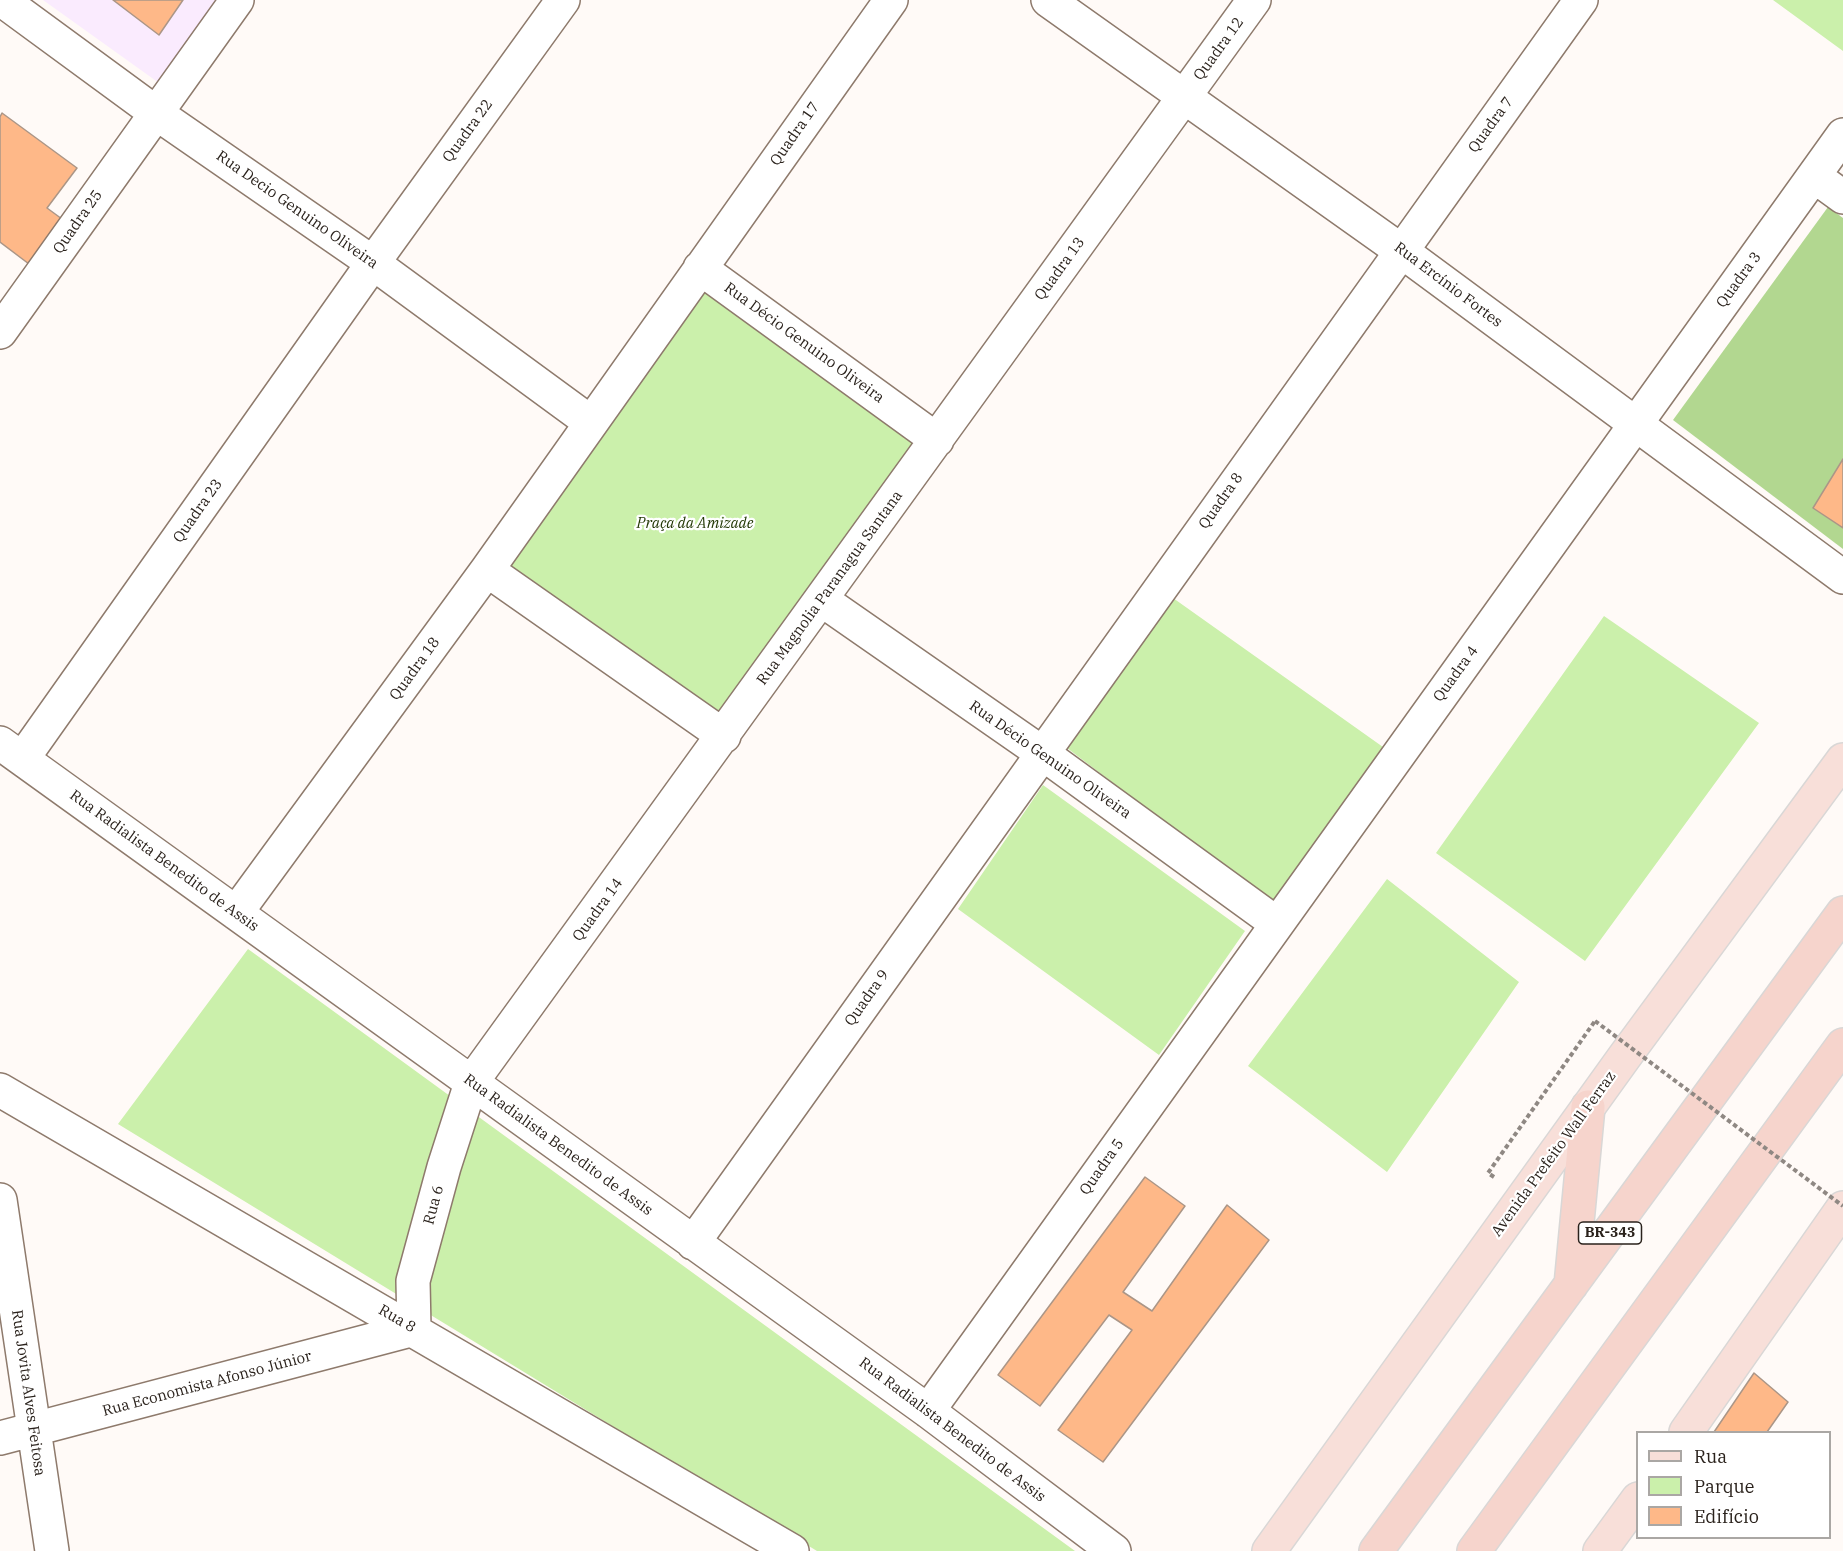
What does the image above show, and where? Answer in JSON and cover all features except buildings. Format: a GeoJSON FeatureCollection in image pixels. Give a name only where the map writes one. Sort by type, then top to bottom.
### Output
{"type":"FeatureCollection","features":[{"type":"Feature","properties":{"kind":"highway","name":"BR-343"},"geometry":{"type":"LineString","coordinates":[[1376,1551],[1843,913]]}},
{"type":"Feature","properties":{"kind":"highway"},"geometry":{"type":"LineString","coordinates":[[1474,1551],[1843,1045]]}},
{"type":"Feature","properties":{"kind":"highway"},"geometry":{"type":"LineString","coordinates":[[1571,1286],[1588,1107]]}},
{"type":"Feature","properties":{"kind":"main road","name":"Avenida Prefeito Wall Ferraz"},"geometry":{"type":"LineString","coordinates":[[1269,1551],[1588,1107],[1843,760]]}},
{"type":"Feature","properties":{"kind":"main road"},"geometry":{"type":"LineString","coordinates":[[1687,1431],[1843,1207]]}},
{"type":"Feature","properties":{"kind":"main road"},"geometry":{"type":"LineString","coordinates":[[1600,1551],[1636,1502]]}},
{"type":"Feature","properties":{"kind":"street","name":"Rua Decio Genuino Oliveira"},"geometry":{"type":"LineString","coordinates":[[2,0],[156,113],[373,263],[590,422]]}},
{"type":"Feature","properties":{"kind":"street"},"geometry":{"type":"LineString","coordinates":[[156,113],[237,0]]}},
{"type":"Feature","properties":{"kind":"street","name":"Quadra 22"},"geometry":{"type":"LineString","coordinates":[[373,263],[564,0]]}},
{"type":"Feature","properties":{"kind":"street","name":"Quadra 17"},"geometry":{"type":"LineString","coordinates":[[590,422],[891,0]]}},
{"type":"Feature","properties":{"kind":"street","name":"Rua Ercínio Fortes"},"geometry":{"type":"LineString","coordinates":[[1048,0],[1400,250],[1843,577]]}},
{"type":"Feature","properties":{"kind":"street","name":"Quadra 12"},"geometry":{"type":"LineString","coordinates":[[1184,98],[1254,0]]}},
{"type":"Feature","properties":{"kind":"street","name":"Quadra 7"},"geometry":{"type":"LineString","coordinates":[[1400,250],[1581,0]]}},
{"type":"Feature","properties":{"kind":"street","name":"Quadra 13"},"geometry":{"type":"LineString","coordinates":[[937,440],[1184,98]]}},
{"type":"Feature","properties":{"kind":"street","name":"Quadra 25"},"geometry":{"type":"LineString","coordinates":[[0,332],[156,113]]}},
{"type":"Feature","properties":{"kind":"street","name":"Quadra 3"},"geometry":{"type":"LineString","coordinates":[[1636,425],[1843,135]]}},
{"type":"Feature","properties":{"kind":"street"},"geometry":{"type":"LineString","coordinates":[[1814,176],[1843,197]]}},
{"type":"Feature","properties":{"kind":"street","name":"Quadra 8"},"geometry":{"type":"LineString","coordinates":[[1042,753],[1400,250]]}},
{"type":"Feature","properties":{"kind":"street","name":"Quadra 23"},"geometry":{"type":"LineString","coordinates":[[11,750],[373,263]]}},
{"type":"Feature","properties":{"kind":"street","name":"Rua Décio Genuino Oliveira"},"geometry":{"type":"LineString","coordinates":[[700,268],[937,440]]}},
{"type":"Feature","properties":{"kind":"street","name":"Quadra 18"},"geometry":{"type":"LineString","coordinates":[[236,913],[487,570],[590,422]]}},
{"type":"Feature","properties":{"kind":"street","name":"Quadra 4"},"geometry":{"type":"LineString","coordinates":[[1276,923],[1636,425]]}},
{"type":"Feature","properties":{"kind":"street","name":"Rua Magnolia Paranagua Santana"},"geometry":{"type":"LineString","coordinates":[[724,736],[937,440]]}},
{"type":"Feature","properties":{"kind":"street"},"geometry":{"type":"LineString","coordinates":[[487,570],[724,736]]}},
{"type":"Feature","properties":{"kind":"street","name":"Rua Décio Genuino Oliveira"},"geometry":{"type":"LineString","coordinates":[[822,600],[1042,753],[1276,923]]}},
{"type":"Feature","properties":{"kind":"street","name":"Quadra 14"},"geometry":{"type":"LineString","coordinates":[[471,1083],[724,736]]}},
{"type":"Feature","properties":{"kind":"street","name":"Rua Radialista Benedito de Assis"},"geometry":{"type":"LineString","coordinates":[[11,750],[928,1411],[1113,1551]]}},
{"type":"Feature","properties":{"kind":"street","name":"Quadra 9"},"geometry":{"type":"LineString","coordinates":[[693,1243],[1042,753]]}},
{"type":"Feature","properties":{"kind":"street","name":"Quadra 5"},"geometry":{"type":"LineString","coordinates":[[928,1411],[1276,923]]}},
{"type":"Feature","properties":{"kind":"street","name":"Rua 6"},"geometry":{"type":"LineString","coordinates":[[414,1329],[413,1281],[471,1083]]}},
{"type":"Feature","properties":{"kind":"street","name":"Rua 8"},"geometry":{"type":"LineString","coordinates":[[9,1105],[414,1329],[792,1551]]}},
{"type":"Feature","properties":{"kind":"street","name":"Rua Jovita Alves Feitosa"},"geometry":{"type":"LineString","coordinates":[[0,1200],[52,1551]]}},
{"type":"Feature","properties":{"kind":"street","name":"Rua Economista Afonso Júnior"},"geometry":{"type":"LineString","coordinates":[[0,1438],[414,1329]]}},
{"type":"Feature","properties":{"kind":"path"},"geometry":{"type":"LineString","coordinates":[[1595,1022],[1843,1207]]}},
{"type":"Feature","properties":{"kind":"shaded area"},"geometry":{"type":"Polygon","coordinates":[[[43,0],[217,0],[159,83],[43,0]]]}},
{"type":"Feature","properties":{"kind":"green space"},"geometry":{"type":"Polygon","coordinates":[[[1773,0],[1843,0],[1843,51],[1773,0]]]}},
{"type":"Feature","properties":{"kind":"green space"},"geometry":{"type":"Polygon","coordinates":[[[1828,207],[1843,218],[1843,549],[1673,420],[1828,207]]]}},
{"type":"Feature","properties":{"kind":"green space","name":"Praça da Amizade"},"geometry":{"type":"Polygon","coordinates":[[[703,286],[916,442],[720,723],[501,565],[703,286]]]}},
{"type":"Feature","properties":{"kind":"green space"},"geometry":{"type":"Polygon","coordinates":[[[1173,598],[1383,747],[1271,903],[1067,748],[1173,598]]]}},
{"type":"Feature","properties":{"kind":"green space"},"geometry":{"type":"Polygon","coordinates":[[[1604,616],[1759,723],[1585,961],[1436,853],[1604,616]]]}},
{"type":"Feature","properties":{"kind":"green space"},"geometry":{"type":"Polygon","coordinates":[[[1043,785],[1245,931],[1159,1055],[958,909],[1043,785]]]}},
{"type":"Feature","properties":{"kind":"green space"},"geometry":{"type":"Polygon","coordinates":[[[1387,879],[1519,982],[1387,1172],[1248,1066],[1387,879]]]}},
{"type":"Feature","properties":{"kind":"green space"},"geometry":{"type":"Polygon","coordinates":[[[248,949],[1075,1551],[817,1551],[118,1124],[248,949]]]}}]}
